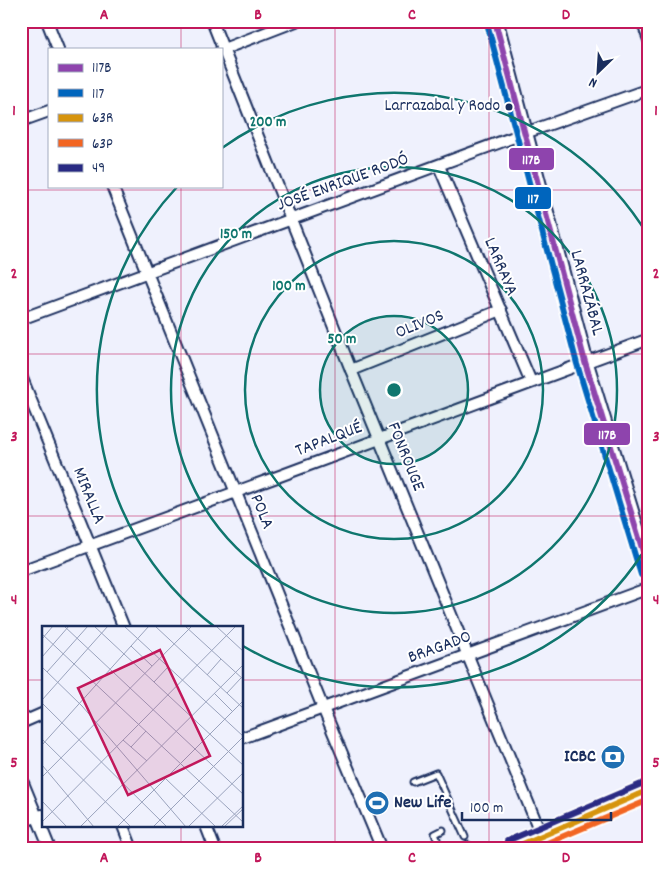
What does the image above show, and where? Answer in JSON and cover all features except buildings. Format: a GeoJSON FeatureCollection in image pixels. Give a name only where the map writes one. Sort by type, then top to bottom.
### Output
{"type":"FeatureCollection","features":[{"type":"Feature","properties":{"kind":"main road"},"geometry":{"type":"LineString","coordinates":[[510,849],[544,842],[649,790]]}},
{"type":"Feature","properties":{"kind":"street"},"geometry":{"type":"LineString","coordinates":[[47,21],[58,48]]}},
{"type":"Feature","properties":{"kind":"street","name":"FONROUGE"},"geometry":{"type":"LineString","coordinates":[[212,21],[222,48]]}},
{"type":"Feature","properties":{"kind":"street"},"geometry":{"type":"LineString","coordinates":[[222,49],[296,21]]}},
{"type":"Feature","properties":{"kind":"street","name":"LARRAZÁBAL"},"geometry":{"type":"LineString","coordinates":[[495,21],[586,362],[649,572]]}},
{"type":"Feature","properties":{"kind":"street"},"geometry":{"type":"LineString","coordinates":[[642,21],[649,40]]}},
{"type":"Feature","properties":{"kind":"street","name":"FONROUGE"},"geometry":{"type":"LineString","coordinates":[[222,49],[544,842]]}},
{"type":"Feature","properties":{"kind":"street","name":"JOSÉ ENRIQUE RODÓ"},"geometry":{"type":"LineString","coordinates":[[21,320],[525,133],[649,89]]}},
{"type":"Feature","properties":{"kind":"street"},"geometry":{"type":"LineString","coordinates":[[21,121],[48,111]]}},
{"type":"Feature","properties":{"kind":"street","name":"LARRAYA"},"geometry":{"type":"LineString","coordinates":[[439,166],[530,382]]}},
{"type":"Feature","properties":{"kind":"street","name":"POLA"},"geometry":{"type":"LineString","coordinates":[[113,188],[382,849]]}},
{"type":"Feature","properties":{"kind":"street","name":"OLIVOS"},"geometry":{"type":"LineString","coordinates":[[351,370],[501,310]]}},
{"type":"Feature","properties":{"kind":"street","name":"TAPALQUÉ"},"geometry":{"type":"LineString","coordinates":[[21,571],[530,382],[649,340]]}},
{"type":"Feature","properties":{"kind":"street","name":"MIRALLA"},"geometry":{"type":"LineString","coordinates":[[21,376],[123,626]]}},
{"type":"Feature","properties":{"kind":"street","name":"BRAGADO"},"geometry":{"type":"LineString","coordinates":[[244,737],[649,588]]}},
{"type":"Feature","properties":{"kind":"street"},"geometry":{"type":"LineString","coordinates":[[21,723],[42,714]]}},
{"type":"Feature","properties":{"kind":"street"},"geometry":{"type":"LineString","coordinates":[[21,778],[40,815],[21,822]]}},
{"type":"Feature","properties":{"kind":"street"},"geometry":{"type":"LineString","coordinates":[[44,828],[50,849]]}},
{"type":"Feature","properties":{"kind":"street"},"geometry":{"type":"LineString","coordinates":[[124,828],[132,849]]}},
{"type":"Feature","properties":{"kind":"street"},"geometry":{"type":"LineString","coordinates":[[207,828],[215,849]]}},
{"type":"Feature","properties":{"kind":"lane"},"geometry":{"type":"LineString","coordinates":[[413,782],[436,773],[457,825],[465,838]]}},
{"type":"Feature","properties":{"kind":"lane"},"geometry":{"type":"LineString","coordinates":[[437,839],[435,834],[443,830]]}},
{"type":"Feature","properties":{"kind":"transit line","name":"117B"},"geometry":{"type":"LineString","coordinates":[[495,21],[585,362],[649,571]]}},
{"type":"Feature","properties":{"kind":"transit line","name":"117"},"geometry":{"type":"LineString","coordinates":[[487,23],[577,364],[641,575]]}},
{"type":"Feature","properties":{"kind":"transit line","name":"49"},"geometry":{"type":"LineString","coordinates":[[507,841],[646,782]]}},
{"type":"Feature","properties":{"kind":"transit line","name":"63R"},"geometry":{"type":"LineString","coordinates":[[511,849],[649,790]]}},
{"type":"Feature","properties":{"kind":"transit line","name":"63P"},"geometry":{"type":"LineString","coordinates":[[533,849],[649,800]]}},
{"type":"Feature","properties":{"kind":"place","name":"Larrazabal y Rodo"},"geometry":{"type":"Point","coordinates":[509,107]}},
{"type":"Feature","properties":{"kind":"place","name":"ICBC"},"geometry":{"type":"Point","coordinates":[613,757]}},
{"type":"Feature","properties":{"kind":"place","name":"New Life"},"geometry":{"type":"Point","coordinates":[377,803]}}]}
